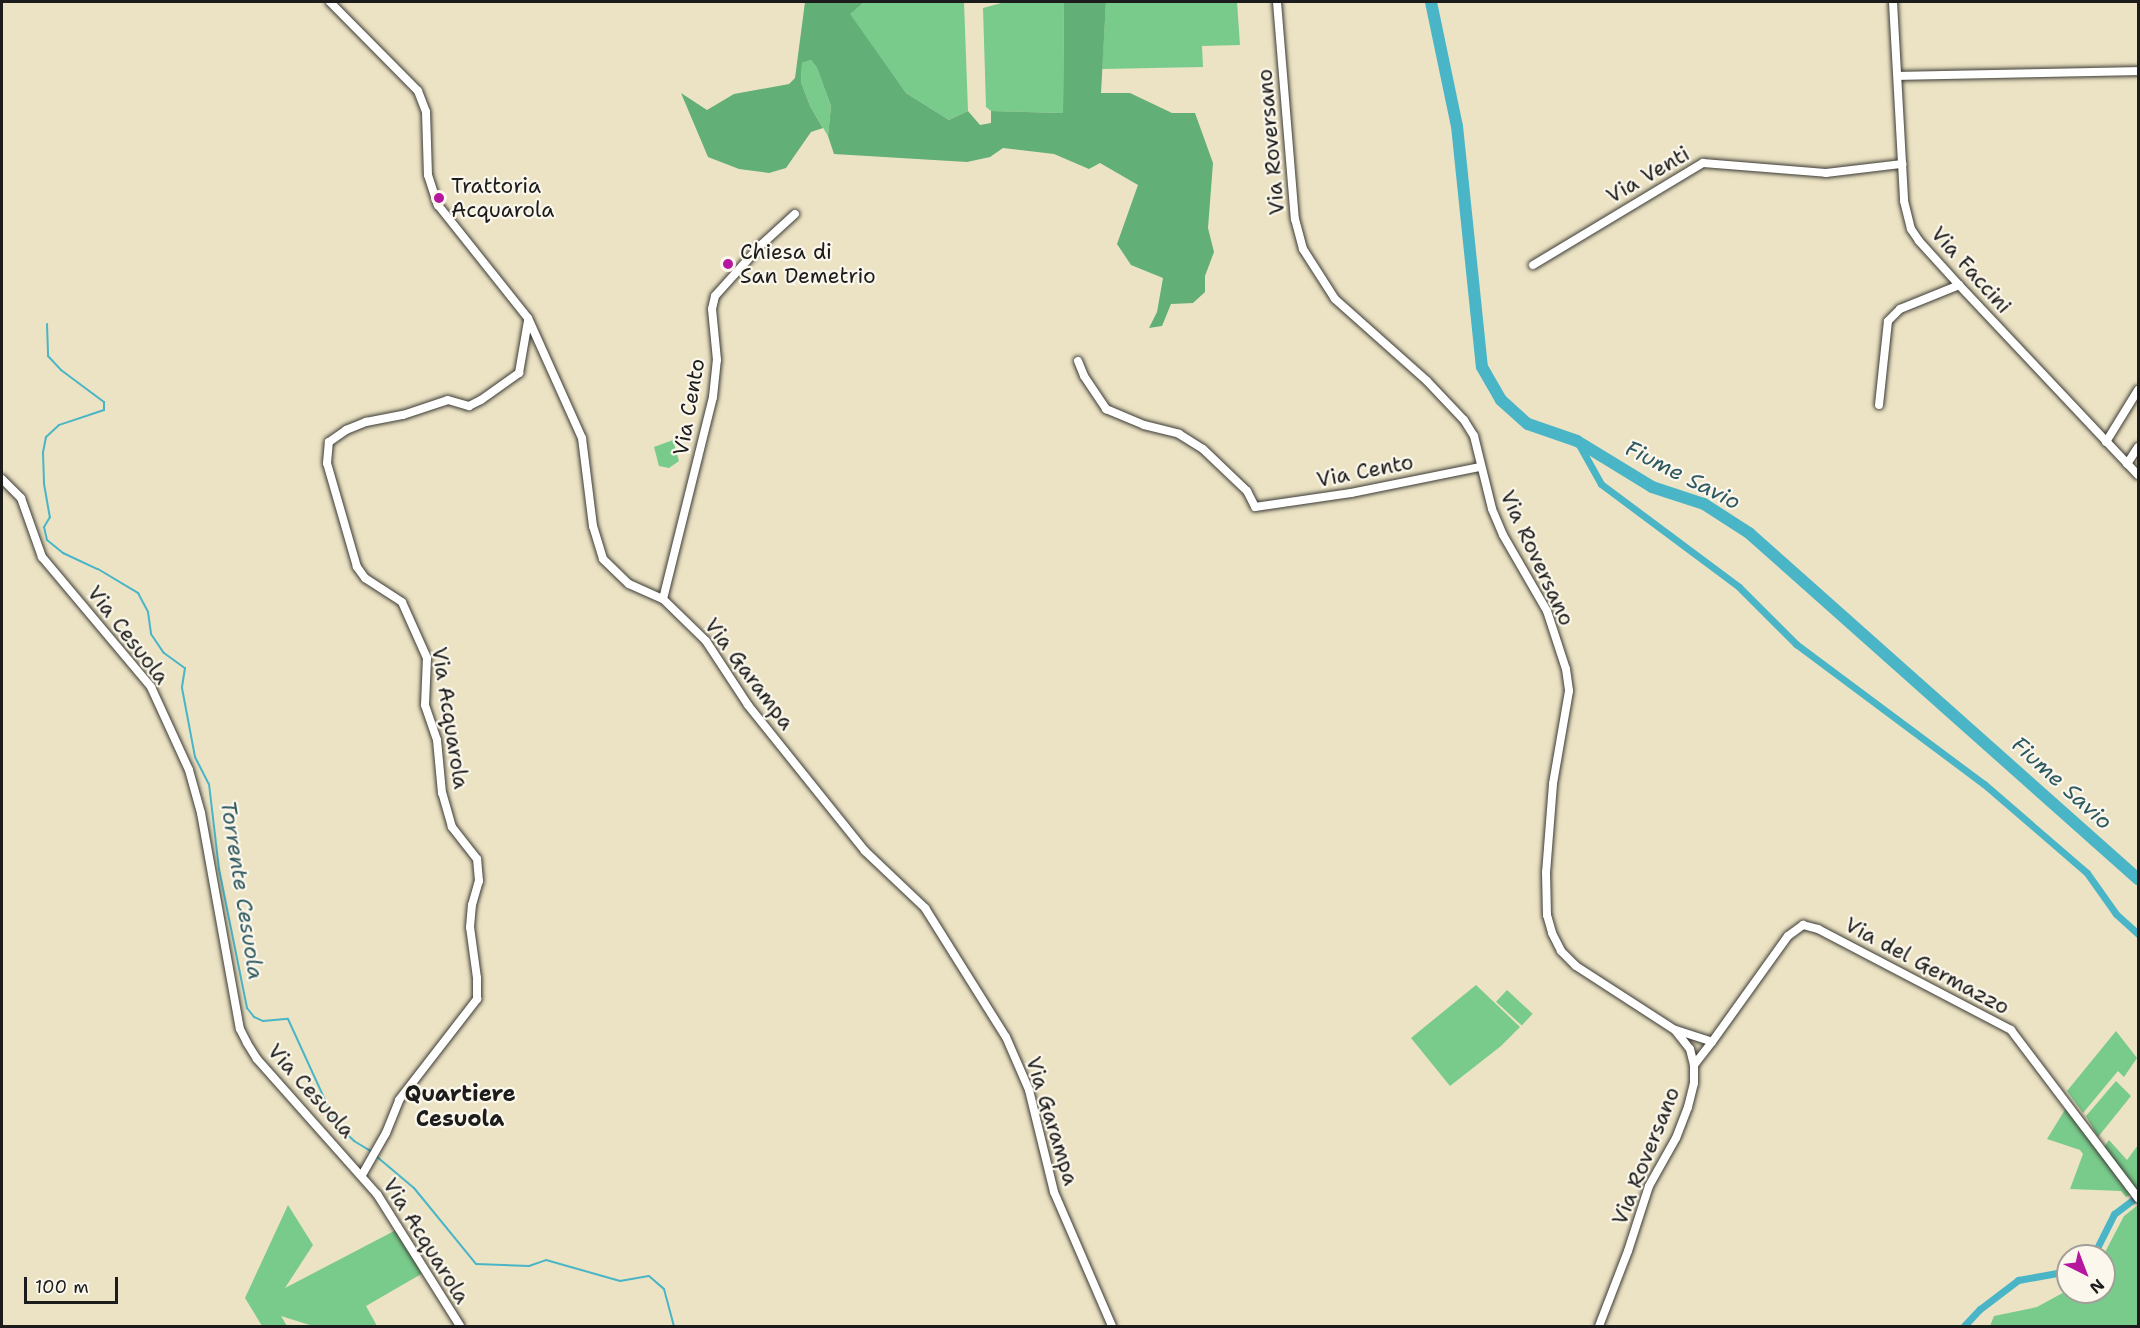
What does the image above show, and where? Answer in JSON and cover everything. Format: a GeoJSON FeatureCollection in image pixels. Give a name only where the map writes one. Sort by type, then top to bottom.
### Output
{"type":"FeatureCollection","features":[{"type":"Feature","properties":{"kind":"street","name":"Via Garampa"},"geometry":{"type":"LineString","coordinates":[[330,2],[418,91],[426,112],[428,175],[438,205],[528,318],[582,438],[593,526],[603,559],[629,584],[663,599],[706,642],[748,705],[865,851],[925,908],[1006,1037],[1029,1090],[1054,1192],[1112,1326]]}},
{"type":"Feature","properties":{"kind":"street","name":"Via Roversano"},"geometry":{"type":"LineString","coordinates":[[1277,2],[1295,219],[1303,249],[1335,299],[1378,336],[1464,420],[1474,436],[1492,509],[1503,535],[1547,611],[1566,669],[1569,691],[1553,784],[1546,873],[1547,915],[1552,933],[1561,951],[1576,966],[1675,1030],[1690,1049],[1694,1065],[1688,1107],[1676,1138],[1649,1186],[1628,1251],[1599,1326]]}},
{"type":"Feature","properties":{"kind":"street","name":"Via Faccini"},"geometry":{"type":"LineString","coordinates":[[1893,2],[1904,201],[1911,229],[1959,285],[2139,475]]}},
{"type":"Feature","properties":{"kind":"street"},"geometry":{"type":"LineString","coordinates":[[1898,76],[2139,71]]}},
{"type":"Feature","properties":{"kind":"street","name":"Via Venti"},"geometry":{"type":"LineString","coordinates":[[1533,266],[1703,163],[1826,173],[1902,164]]}},
{"type":"Feature","properties":{"kind":"street","name":"Via Cento"},"geometry":{"type":"LineString","coordinates":[[663,599],[713,397],[717,360],[712,309],[715,296],[754,252],[795,214]]}},
{"type":"Feature","properties":{"kind":"street"},"geometry":{"type":"LineString","coordinates":[[1879,405],[1888,321],[1900,309],[1959,285]]}},
{"type":"Feature","properties":{"kind":"street","name":"Via Acquarola"},"geometry":{"type":"LineString","coordinates":[[460,1326],[377,1194],[362,1175],[386,1133],[399,1100],[477,999],[477,978],[470,927],[472,905],[479,881],[477,859],[452,827],[442,793],[437,740],[425,705],[427,658],[402,602],[365,578],[357,567],[327,463],[329,442],[346,430],[366,422],[403,415],[448,400],[469,406],[519,373],[528,318]]}},
{"type":"Feature","properties":{"kind":"street","name":"Via Cento"},"geometry":{"type":"LineString","coordinates":[[1078,361],[1084,376],[1106,408],[1144,424],[1179,434],[1203,449],[1247,491],[1255,507],[1351,493],[1480,466]]}},
{"type":"Feature","properties":{"kind":"street"},"geometry":{"type":"LineString","coordinates":[[2106,442],[2139,390]]}},
{"type":"Feature","properties":{"kind":"street"},"geometry":{"type":"LineString","coordinates":[[2127,464],[2139,447]]}},
{"type":"Feature","properties":{"kind":"street","name":"Via Cesuola"},"geometry":{"type":"LineString","coordinates":[[2,479],[21,498],[42,557],[150,687],[189,770],[201,813],[240,1029],[247,1043],[257,1059],[362,1175]]}},
{"type":"Feature","properties":{"kind":"street","name":"Via del Germazzo"},"geometry":{"type":"LineString","coordinates":[[1694,1065],[1788,936],[1803,925],[1818,929],[2011,1030],[2137,1195]]}},
{"type":"Feature","properties":{"kind":"street"},"geometry":{"type":"LineString","coordinates":[[1675,1030],[1712,1042]]}},
{"type":"Feature","properties":{"kind":"green space"},"geometry":{"type":"Polygon","coordinates":[[[805,2],[864,2],[850,14],[906,93],[949,120],[968,111],[980,125],[991,123],[991,111],[1063,113],[1064,2],[1106,2],[1101,93],[1130,93],[1172,113],[1195,113],[1213,163],[1208,228],[1214,252],[1205,276],[1205,292],[1193,303],[1171,304],[1162,326],[1149,328],[1157,312],[1163,278],[1131,265],[1117,244],[1138,185],[1100,163],[1089,169],[1054,154],[1003,148],[990,157],[967,162],[834,154],[828,136],[831,106],[817,68],[811,60],[802,63],[801,82],[810,106],[823,128],[811,132],[786,168],[769,173],[739,169],[708,157],[681,93],[707,110],[734,94],[789,84],[795,78],[805,2]]]}},
{"type":"Feature","properties":{"kind":"green space"},"geometry":{"type":"Polygon","coordinates":[[[864,2],[964,2],[968,111],[949,120],[906,93],[849,14],[864,2]]]}},
{"type":"Feature","properties":{"kind":"green space"},"geometry":{"type":"Polygon","coordinates":[[[1005,2],[1064,2],[1063,113],[991,111],[986,107],[983,8],[1005,2]]]}},
{"type":"Feature","properties":{"kind":"green space"},"geometry":{"type":"Polygon","coordinates":[[[1106,2],[1237,2],[1240,45],[1202,46],[1203,67],[1102,69],[1106,2]]]}},
{"type":"Feature","properties":{"kind":"green space"},"geometry":{"type":"Polygon","coordinates":[[[811,60],[817,68],[831,106],[828,136],[810,106],[801,82],[802,63],[811,60]]]}},
{"type":"Feature","properties":{"kind":"green space"},"geometry":{"type":"Polygon","coordinates":[[[673,440],[679,461],[669,468],[659,466],[654,447],[673,440]]]}},
{"type":"Feature","properties":{"kind":"green space"},"geometry":{"type":"Polygon","coordinates":[[[1476,985],[1520,1027],[1501,1046],[1450,1086],[1411,1038],[1476,985]]]}},
{"type":"Feature","properties":{"kind":"green space"},"geometry":{"type":"Polygon","coordinates":[[[1507,990],[1533,1014],[1522,1026],[1496,1002],[1507,990]]]}},
{"type":"Feature","properties":{"kind":"green space"},"geometry":{"type":"Polygon","coordinates":[[[2116,1031],[2137,1058],[2124,1077],[2118,1071],[2083,1113],[2067,1091],[2116,1031]]]}},
{"type":"Feature","properties":{"kind":"green space"},"geometry":{"type":"Polygon","coordinates":[[[2116,1081],[2131,1096],[2098,1137],[2086,1116],[2116,1081]]]}},
{"type":"Feature","properties":{"kind":"green space"},"geometry":{"type":"Polygon","coordinates":[[[2066,1108],[2102,1150],[2109,1140],[2127,1160],[2138,1145],[2138,1190],[2126,1197],[2121,1191],[2070,1189],[2083,1154],[2080,1150],[2047,1139],[2066,1108]]]}},
{"type":"Feature","properties":{"kind":"green space"},"geometry":{"type":"Polygon","coordinates":[[[288,1205],[313,1245],[285,1288],[396,1230],[423,1273],[366,1306],[377,1326],[313,1326],[281,1316],[287,1326],[262,1326],[245,1298],[288,1205]]]}},
{"type":"Feature","properties":{"kind":"green space"},"geometry":{"type":"Polygon","coordinates":[[[2138,1205],[2138,1326],[1990,1326],[1994,1316],[2037,1307],[2056,1297],[2056,1304],[2116,1304],[2116,1244],[2109,1244],[2124,1216],[2138,1205]]]}},
{"type":"Feature","properties":{"kind":"waterway","name":"Fiume Savio"},"geometry":{"type":"LineString","coordinates":[[1431,2],[1457,126],[1482,367],[1501,400],[1528,424],[1577,441],[1652,487],[1704,504],[1749,533],[2138,879]]}},
{"type":"Feature","properties":{"kind":"waterway","name":"Torrente Cesuola"},"geometry":{"type":"LineString","coordinates":[[47,324],[48,356],[61,370],[104,402],[104,410],[59,425],[46,437],[43,453],[44,484],[50,517],[44,527],[47,540],[63,553],[98,569],[138,593],[148,612],[151,634],[164,653],[185,668],[182,688],[195,757],[209,784],[219,869],[247,1008],[254,1017],[263,1021],[288,1019],[336,1124],[354,1141],[372,1152]]}},
{"type":"Feature","properties":{"kind":"waterway"},"geometry":{"type":"LineString","coordinates":[[1577,441],[1601,484],[1739,587],[1796,644],[1984,784],[2087,873],[2116,914],[2138,934]]}},
{"type":"Feature","properties":{"kind":"waterway","name":"Torrente Cesuola"},"geometry":{"type":"LineString","coordinates":[[376,1156],[414,1188],[476,1264],[529,1266],[546,1260],[620,1281],[649,1276],[664,1289],[674,1326]]}},
{"type":"Feature","properties":{"kind":"waterway"},"geometry":{"type":"LineString","coordinates":[[2099,1244],[2114,1214],[2138,1196]]}},
{"type":"Feature","properties":{"kind":"waterway"},"geometry":{"type":"LineString","coordinates":[[1964,1326],[1980,1309],[2018,1280],[2056,1273]]}},
{"type":"Feature","properties":{"kind":"place","name":"Trattoria Acquarola"},"geometry":{"type":"Point","coordinates":[439,198]}},
{"type":"Feature","properties":{"kind":"place","name":"Chiesa di San Demetrio"},"geometry":{"type":"Point","coordinates":[728,264]}},
{"type":"Feature","properties":{"kind":"district","name":"Quartiere Cesuola"},"geometry":{"type":"Point","coordinates":[460,1106]}}]}
